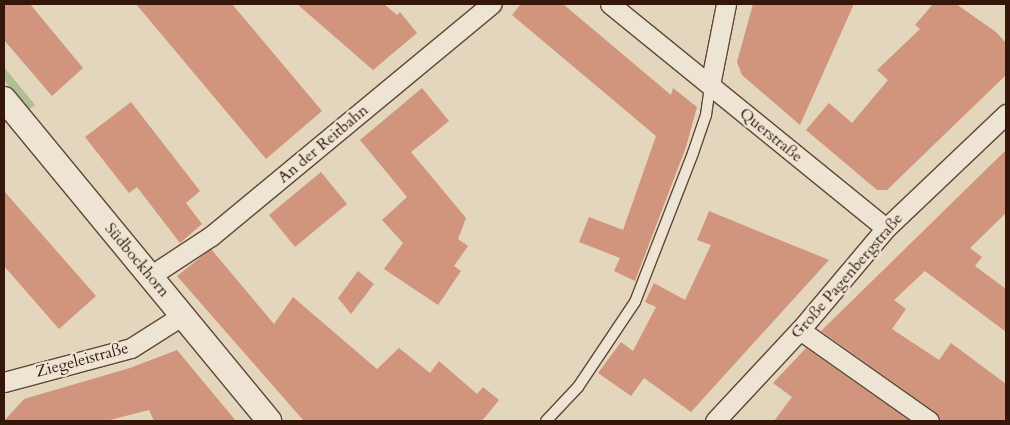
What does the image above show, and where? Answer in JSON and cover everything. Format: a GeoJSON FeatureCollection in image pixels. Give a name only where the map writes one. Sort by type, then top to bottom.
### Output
{"type":"FeatureCollection","features":[{"type":"Feature","properties":{"kind":"street","name":"An der Reitbahn"},"geometry":{"type":"LineString","coordinates":[[150,276],[211,236],[490,4]]}},
{"type":"Feature","properties":{"kind":"street","name":"Querstraße"},"geometry":{"type":"LineString","coordinates":[[610,4],[886,228]]}},
{"type":"Feature","properties":{"kind":"street"},"geometry":{"type":"LineString","coordinates":[[710,85],[726,4]]}},
{"type":"Feature","properties":{"kind":"street","name":"Südbockhorn"},"geometry":{"type":"LineString","coordinates":[[4,99],[269,421]]}},
{"type":"Feature","properties":{"kind":"street","name":"Große Pagenbergstraße"},"geometry":{"type":"LineString","coordinates":[[716,421],[800,330],[886,228],[1006,114]]}},
{"type":"Feature","properties":{"kind":"street","name":"Ziegeleistraße"},"geometry":{"type":"LineString","coordinates":[[4,382],[131,348],[183,315]]}},
{"type":"Feature","properties":{"kind":"street"},"geometry":{"type":"LineString","coordinates":[[800,330],[930,421]]}},
{"type":"Feature","properties":{"kind":"lane"},"geometry":{"type":"LineString","coordinates":[[546,421],[578,387],[624,323],[693,153],[706,116],[710,85]]}},
{"type":"Feature","properties":{"kind":"green space"},"geometry":{"type":"Polygon","coordinates":[[[4,67],[35,105],[28,110],[4,80],[4,67]]]}},
{"type":"Feature","properties":{"kind":"building"},"geometry":{"type":"Polygon","coordinates":[[[4,4],[30,4],[83,68],[52,96],[4,40],[4,4]]]}},
{"type":"Feature","properties":{"kind":"building"},"geometry":{"type":"Polygon","coordinates":[[[136,4],[232,4],[322,111],[266,159],[136,4]]]}},
{"type":"Feature","properties":{"kind":"building"},"geometry":{"type":"Polygon","coordinates":[[[297,4],[384,4],[397,15],[400,12],[417,33],[373,70],[297,4]]]}},
{"type":"Feature","properties":{"kind":"building"},"geometry":{"type":"Polygon","coordinates":[[[521,4],[563,4],[671,95],[673,88],[697,107],[686,147],[635,281],[614,271],[620,258],[579,242],[589,217],[623,230],[656,136],[512,15],[521,4]]]}},
{"type":"Feature","properties":{"kind":"building"},"geometry":{"type":"Polygon","coordinates":[[[753,4],[854,4],[800,125],[742,75],[737,62],[753,4]]]}},
{"type":"Feature","properties":{"kind":"building"},"geometry":{"type":"Polygon","coordinates":[[[933,4],[956,4],[996,32],[1006,43],[1006,75],[887,190],[877,190],[806,130],[829,103],[852,123],[888,80],[877,70],[920,29],[915,25],[933,4]]]}},
{"type":"Feature","properties":{"kind":"building"},"geometry":{"type":"Polygon","coordinates":[[[422,88],[449,121],[411,152],[466,218],[458,239],[468,246],[454,266],[461,271],[438,305],[384,269],[403,243],[382,220],[407,197],[360,140],[422,88]]]}},
{"type":"Feature","properties":{"kind":"building"},"geometry":{"type":"Polygon","coordinates":[[[131,102],[200,191],[186,203],[202,224],[180,243],[137,187],[129,193],[85,137],[131,102]]]}},
{"type":"Feature","properties":{"kind":"building"},"geometry":{"type":"Polygon","coordinates":[[[1006,150],[1006,213],[970,248],[982,257],[975,266],[1006,289],[1006,332],[925,271],[894,300],[906,309],[892,329],[939,360],[951,343],[1006,384],[1006,421],[940,421],[935,412],[821,331],[1006,150]]]}},
{"type":"Feature","properties":{"kind":"building"},"geometry":{"type":"Polygon","coordinates":[[[321,172],[347,204],[295,247],[269,215],[321,172]]]}},
{"type":"Feature","properties":{"kind":"building"},"geometry":{"type":"Polygon","coordinates":[[[4,191],[96,296],[59,329],[4,266],[4,191]]]}},
{"type":"Feature","properties":{"kind":"building"},"geometry":{"type":"Polygon","coordinates":[[[709,211],[829,260],[691,412],[644,378],[631,396],[598,373],[621,342],[633,351],[656,307],[645,302],[654,283],[685,300],[711,245],[697,240],[709,211]]]}},
{"type":"Feature","properties":{"kind":"building"},"geometry":{"type":"Polygon","coordinates":[[[211,249],[274,324],[293,297],[377,369],[399,348],[430,373],[439,361],[477,394],[483,387],[499,400],[482,421],[304,421],[177,276],[211,249]]]}},
{"type":"Feature","properties":{"kind":"building"},"geometry":{"type":"Polygon","coordinates":[[[358,271],[374,284],[351,314],[338,298],[358,271]]]}},
{"type":"Feature","properties":{"kind":"building"},"geometry":{"type":"Polygon","coordinates":[[[806,348],[910,421],[774,421],[792,397],[773,383],[806,348]]]}},
{"type":"Feature","properties":{"kind":"building"},"geometry":{"type":"Polygon","coordinates":[[[177,350],[236,421],[154,421],[149,410],[106,421],[4,421],[24,399],[130,368],[177,350]]]}}]}
